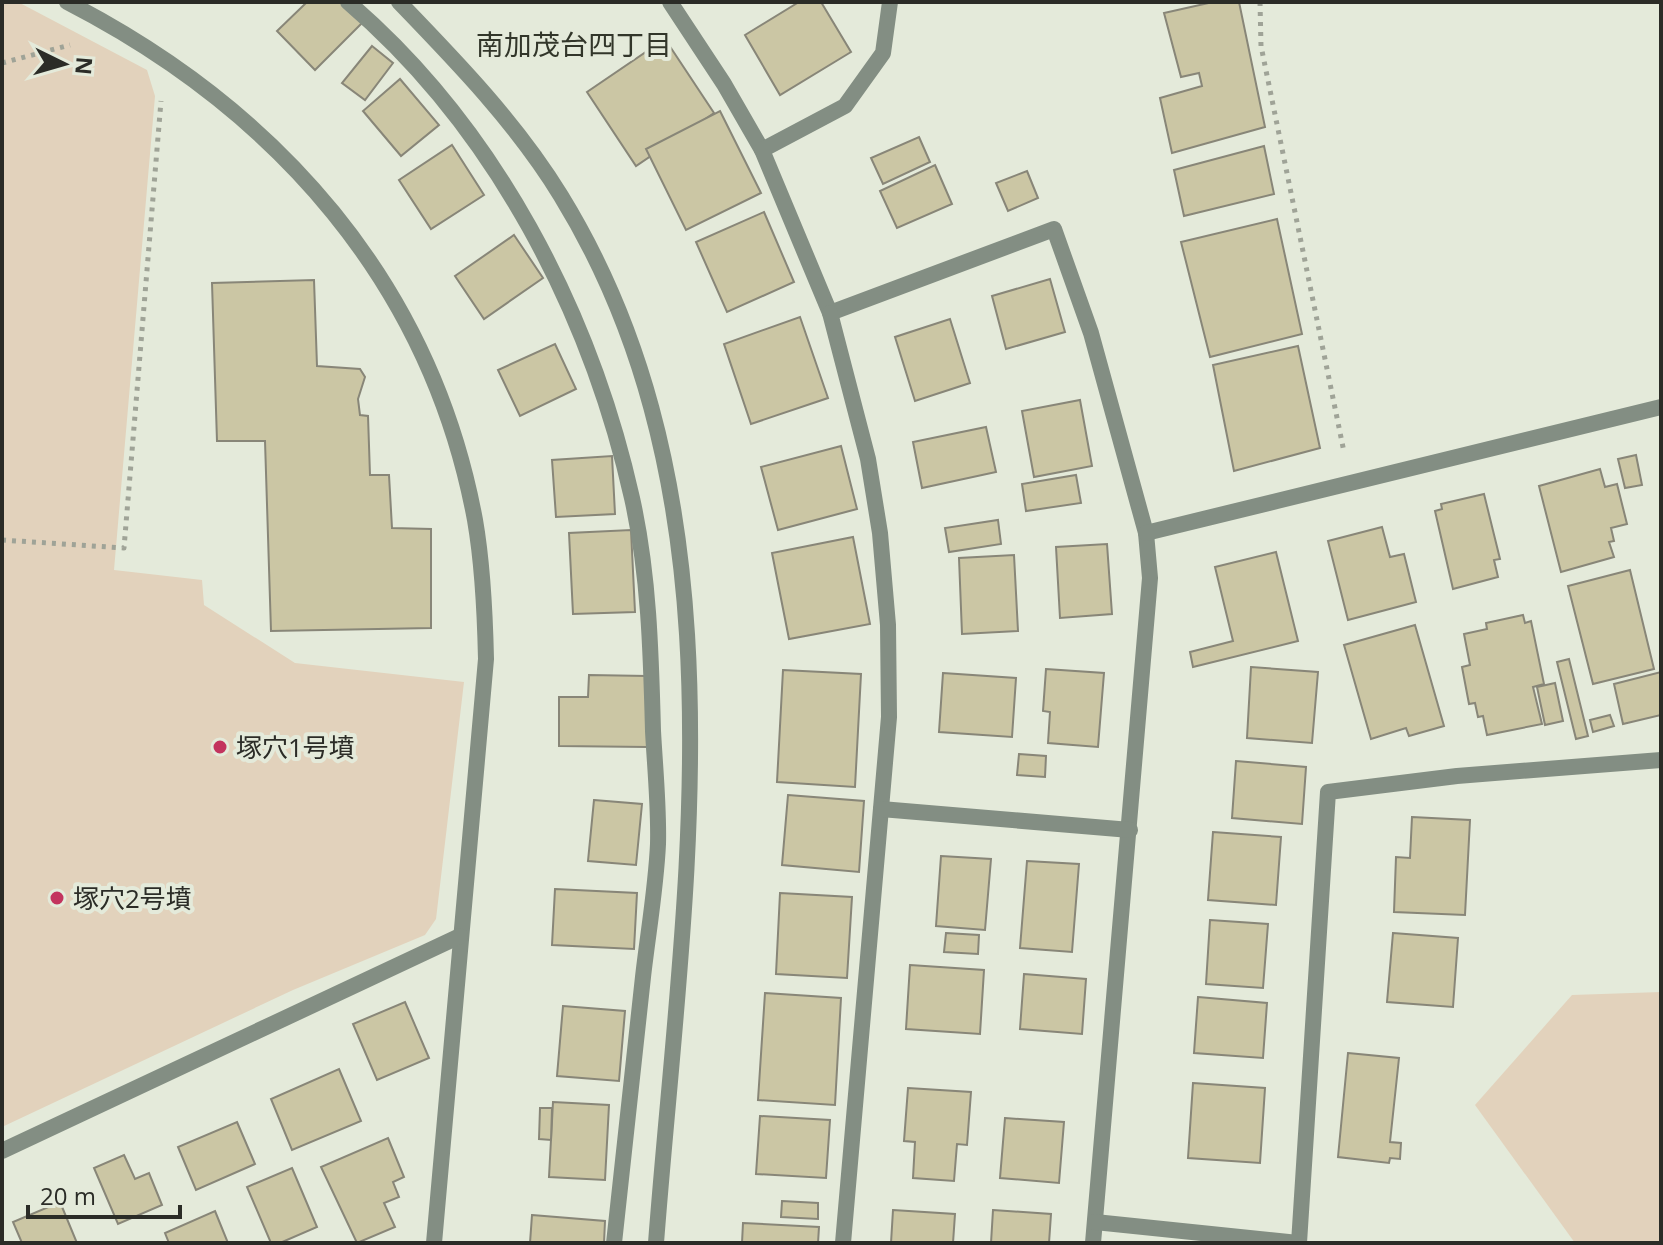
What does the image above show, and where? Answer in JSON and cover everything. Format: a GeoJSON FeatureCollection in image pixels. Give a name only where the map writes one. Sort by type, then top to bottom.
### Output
{"type":"FeatureCollection","features":[{"type":"Feature","properties":{"kind":"street"},"geometry":{"type":"LineString","coordinates":[[67,2],[122,30],[228,103],[281,151],[328,204],[363,250],[407,323],[436,386],[459,452],[480,562],[486,659],[434,1243]]}},
{"type":"Feature","properties":{"kind":"street"},"geometry":{"type":"LineString","coordinates":[[348,2],[432,88],[460,122],[515,202],[549,263],[584,340],[612,419],[633,500],[646,583],[658,845],[614,1243]]}},
{"type":"Feature","properties":{"kind":"street"},"geometry":{"type":"LineString","coordinates":[[399,2],[512,127],[561,196],[599,269],[632,346],[658,426],[686,592],[690,722],[686,856],[656,1243]]}},
{"type":"Feature","properties":{"kind":"street"},"geometry":{"type":"LineString","coordinates":[[670,2],[724,84],[762,150],[830,313],[852,385],[880,533],[888,640],[889,717],[843,1243]]}},
{"type":"Feature","properties":{"kind":"street"},"geometry":{"type":"LineString","coordinates":[[762,150],[845,106],[883,53],[890,2]]}},
{"type":"Feature","properties":{"kind":"street"},"geometry":{"type":"LineString","coordinates":[[830,313],[1054,229],[1091,333],[1146,533],[1150,578],[1093,1243]]}},
{"type":"Feature","properties":{"kind":"street"},"geometry":{"type":"LineString","coordinates":[[1146,533],[1661,407]]}},
{"type":"Feature","properties":{"kind":"street"},"geometry":{"type":"LineString","coordinates":[[1095,1222],[1298,1243],[1328,792],[1661,760]]}},
{"type":"Feature","properties":{"kind":"street"},"geometry":{"type":"LineString","coordinates":[[881,809],[1130,830]]}},
{"type":"Feature","properties":{"kind":"street"},"geometry":{"type":"LineString","coordinates":[[2,1151],[460,936]]}},
{"type":"Feature","properties":{"kind":"path"},"geometry":{"type":"LineString","coordinates":[[1260,2],[1261,46],[1350,484]]}},
{"type":"Feature","properties":{"kind":"path"},"geometry":{"type":"LineString","coordinates":[[2,63],[122,30]]}},
{"type":"Feature","properties":{"kind":"path"},"geometry":{"type":"LineString","coordinates":[[2,540],[124,548],[160,106],[170,61]]}},
{"type":"Feature","properties":{"kind":"shaded area"},"geometry":{"type":"Polygon","coordinates":[[[2,2],[18,2],[147,70],[155,96],[114,570],[202,580],[204,605],[295,663],[464,682],[436,919],[425,935],[293,990],[2,1127],[2,2]]]}},
{"type":"Feature","properties":{"kind":"shaded area"},"geometry":{"type":"Polygon","coordinates":[[[1661,992],[1661,1243],[1575,1243],[1475,1105],[1572,995],[1661,992]]]}},
{"type":"Feature","properties":{"kind":"building"},"geometry":{"type":"Polygon","coordinates":[[[307,2],[341,2],[362,23],[315,70],[277,31],[307,2]]]}},
{"type":"Feature","properties":{"kind":"building"},"geometry":{"type":"Polygon","coordinates":[[[799,2],[821,2],[851,52],[780,95],[745,35],[799,2]]]}},
{"type":"Feature","properties":{"kind":"building"},"geometry":{"type":"Polygon","coordinates":[[[1213,2],[1239,2],[1265,127],[1172,153],[1160,98],[1202,86],[1199,73],[1181,77],[1164,13],[1213,2]]]}},
{"type":"Feature","properties":{"kind":"building"},"geometry":{"type":"Polygon","coordinates":[[[665,39],[714,113],[636,166],[587,92],[665,39]]]}},
{"type":"Feature","properties":{"kind":"building"},"geometry":{"type":"Polygon","coordinates":[[[372,46],[393,63],[365,100],[342,83],[372,46]]]}},
{"type":"Feature","properties":{"kind":"building"},"geometry":{"type":"Polygon","coordinates":[[[400,79],[439,125],[401,156],[363,111],[400,79]]]}},
{"type":"Feature","properties":{"kind":"building"},"geometry":{"type":"Polygon","coordinates":[[[720,111],[761,193],[686,230],[646,149],[720,111]]]}},
{"type":"Feature","properties":{"kind":"building"},"geometry":{"type":"Polygon","coordinates":[[[919,137],[930,162],[883,184],[871,158],[919,137]]]}},
{"type":"Feature","properties":{"kind":"building"},"geometry":{"type":"Polygon","coordinates":[[[452,145],[484,195],[431,229],[399,180],[452,145]]]}},
{"type":"Feature","properties":{"kind":"building"},"geometry":{"type":"Polygon","coordinates":[[[1264,146],[1274,194],[1184,216],[1174,170],[1264,146]]]}},
{"type":"Feature","properties":{"kind":"building"},"geometry":{"type":"Polygon","coordinates":[[[935,165],[952,204],[897,228],[880,191],[935,165]]]}},
{"type":"Feature","properties":{"kind":"building"},"geometry":{"type":"Polygon","coordinates":[[[1027,171],[1038,198],[1008,211],[996,183],[1027,171]]]}},
{"type":"Feature","properties":{"kind":"building"},"geometry":{"type":"Polygon","coordinates":[[[764,212],[794,282],[727,312],[696,242],[764,212]]]}},
{"type":"Feature","properties":{"kind":"building"},"geometry":{"type":"Polygon","coordinates":[[[1277,219],[1302,334],[1210,357],[1181,242],[1277,219]]]}},
{"type":"Feature","properties":{"kind":"building"},"geometry":{"type":"Polygon","coordinates":[[[514,235],[543,278],[484,319],[455,276],[514,235]]]}},
{"type":"Feature","properties":{"kind":"building"},"geometry":{"type":"Polygon","coordinates":[[[1050,279],[1065,332],[1006,349],[992,296],[1050,279]]]}},
{"type":"Feature","properties":{"kind":"building"},"geometry":{"type":"Polygon","coordinates":[[[314,280],[317,366],[360,369],[365,377],[358,399],[360,415],[368,416],[370,475],[389,475],[392,528],[431,529],[431,628],[271,631],[265,441],[217,441],[212,283],[314,280]]]}},
{"type":"Feature","properties":{"kind":"building"},"geometry":{"type":"Polygon","coordinates":[[[800,317],[828,398],[751,424],[724,344],[800,317]]]}},
{"type":"Feature","properties":{"kind":"building"},"geometry":{"type":"Polygon","coordinates":[[[950,319],[970,383],[915,401],[895,337],[950,319]]]}},
{"type":"Feature","properties":{"kind":"building"},"geometry":{"type":"Polygon","coordinates":[[[555,344],[576,389],[520,416],[498,370],[555,344]]]}},
{"type":"Feature","properties":{"kind":"building"},"geometry":{"type":"Polygon","coordinates":[[[1298,346],[1320,448],[1234,471],[1213,365],[1298,346]]]}},
{"type":"Feature","properties":{"kind":"building"},"geometry":{"type":"Polygon","coordinates":[[[1080,400],[1092,466],[1034,477],[1022,411],[1080,400]]]}},
{"type":"Feature","properties":{"kind":"building"},"geometry":{"type":"Polygon","coordinates":[[[986,427],[996,472],[922,488],[913,442],[986,427]]]}},
{"type":"Feature","properties":{"kind":"building"},"geometry":{"type":"Polygon","coordinates":[[[841,446],[857,509],[778,530],[761,467],[841,446]]]}},
{"type":"Feature","properties":{"kind":"building"},"geometry":{"type":"Polygon","coordinates":[[[1636,455],[1642,485],[1625,488],[1618,459],[1636,455]]]}},
{"type":"Feature","properties":{"kind":"building"},"geometry":{"type":"Polygon","coordinates":[[[612,456],[615,514],[556,517],[552,460],[612,456]]]}},
{"type":"Feature","properties":{"kind":"building"},"geometry":{"type":"Polygon","coordinates":[[[1600,469],[1605,487],[1617,484],[1627,524],[1611,528],[1614,541],[1609,542],[1614,557],[1561,572],[1539,486],[1600,469]]]}},
{"type":"Feature","properties":{"kind":"building"},"geometry":{"type":"Polygon","coordinates":[[[1076,475],[1081,503],[1026,511],[1022,484],[1076,475]]]}},
{"type":"Feature","properties":{"kind":"building"},"geometry":{"type":"Polygon","coordinates":[[[1484,494],[1500,559],[1494,560],[1498,577],[1453,589],[1435,511],[1442,509],[1441,504],[1484,494]]]}},
{"type":"Feature","properties":{"kind":"building"},"geometry":{"type":"Polygon","coordinates":[[[998,520],[1001,544],[949,552],[945,528],[998,520]]]}},
{"type":"Feature","properties":{"kind":"building"},"geometry":{"type":"Polygon","coordinates":[[[1382,527],[1390,557],[1404,554],[1416,602],[1348,620],[1328,541],[1382,527]]]}},
{"type":"Feature","properties":{"kind":"building"},"geometry":{"type":"Polygon","coordinates":[[[631,530],[635,612],[573,614],[569,533],[631,530]]]}},
{"type":"Feature","properties":{"kind":"building"},"geometry":{"type":"Polygon","coordinates":[[[853,537],[870,624],[789,639],[772,553],[853,537]]]}},
{"type":"Feature","properties":{"kind":"building"},"geometry":{"type":"Polygon","coordinates":[[[1107,544],[1112,614],[1060,618],[1056,547],[1107,544]]]}},
{"type":"Feature","properties":{"kind":"building"},"geometry":{"type":"Polygon","coordinates":[[[1276,552],[1298,641],[1193,667],[1190,652],[1233,641],[1215,567],[1276,552]]]}},
{"type":"Feature","properties":{"kind":"building"},"geometry":{"type":"Polygon","coordinates":[[[1014,555],[1018,631],[962,634],[959,558],[1014,555]]]}},
{"type":"Feature","properties":{"kind":"building"},"geometry":{"type":"Polygon","coordinates":[[[1630,570],[1654,669],[1593,684],[1568,586],[1630,570]]]}},
{"type":"Feature","properties":{"kind":"building"},"geometry":{"type":"Polygon","coordinates":[[[1523,615],[1525,623],[1531,621],[1544,684],[1533,687],[1542,724],[1487,735],[1483,716],[1478,717],[1475,703],[1469,704],[1462,667],[1470,665],[1464,634],[1487,629],[1486,623],[1523,615]]]}},
{"type":"Feature","properties":{"kind":"building"},"geometry":{"type":"Polygon","coordinates":[[[1415,625],[1444,726],[1409,736],[1406,728],[1371,739],[1344,645],[1415,625]]]}},
{"type":"Feature","properties":{"kind":"building"},"geometry":{"type":"Polygon","coordinates":[[[1569,659],[1588,736],[1576,739],[1557,662],[1569,659]]]}},
{"type":"Feature","properties":{"kind":"building"},"geometry":{"type":"Polygon","coordinates":[[[1251,667],[1318,672],[1312,743],[1247,738],[1251,667]]]}},
{"type":"Feature","properties":{"kind":"building"},"geometry":{"type":"Polygon","coordinates":[[[1046,669],[1104,673],[1098,747],[1048,743],[1050,712],[1043,711],[1046,669]]]}},
{"type":"Feature","properties":{"kind":"building"},"geometry":{"type":"Polygon","coordinates":[[[783,670],[861,674],[855,787],[777,782],[783,670]]]}},
{"type":"Feature","properties":{"kind":"building"},"geometry":{"type":"Polygon","coordinates":[[[1661,672],[1661,715],[1623,724],[1614,684],[1661,672]]]}},
{"type":"Feature","properties":{"kind":"building"},"geometry":{"type":"Polygon","coordinates":[[[943,673],[1016,678],[1012,737],[939,732],[943,673]]]}},
{"type":"Feature","properties":{"kind":"building"},"geometry":{"type":"Polygon","coordinates":[[[589,675],[647,676],[647,747],[559,746],[559,697],[588,697],[589,675]]]}},
{"type":"Feature","properties":{"kind":"building"},"geometry":{"type":"Polygon","coordinates":[[[1555,683],[1563,721],[1545,725],[1537,687],[1555,683]]]}},
{"type":"Feature","properties":{"kind":"building"},"geometry":{"type":"Polygon","coordinates":[[[1610,715],[1614,726],[1593,732],[1590,720],[1610,715]]]}},
{"type":"Feature","properties":{"kind":"building"},"geometry":{"type":"Polygon","coordinates":[[[1019,754],[1046,756],[1045,777],[1017,775],[1019,754]]]}},
{"type":"Feature","properties":{"kind":"building"},"geometry":{"type":"Polygon","coordinates":[[[1236,761],[1306,767],[1302,824],[1232,818],[1236,761]]]}},
{"type":"Feature","properties":{"kind":"building"},"geometry":{"type":"Polygon","coordinates":[[[788,795],[864,801],[859,872],[782,865],[788,795]]]}},
{"type":"Feature","properties":{"kind":"building"},"geometry":{"type":"Polygon","coordinates":[[[594,800],[642,804],[636,865],[588,861],[594,800]]]}},
{"type":"Feature","properties":{"kind":"building"},"geometry":{"type":"Polygon","coordinates":[[[1412,817],[1470,820],[1465,915],[1394,912],[1396,857],[1410,858],[1412,817]]]}},
{"type":"Feature","properties":{"kind":"building"},"geometry":{"type":"Polygon","coordinates":[[[1213,832],[1281,837],[1276,905],[1208,900],[1213,832]]]}},
{"type":"Feature","properties":{"kind":"building"},"geometry":{"type":"Polygon","coordinates":[[[941,856],[991,859],[985,930],[936,926],[941,856]]]}},
{"type":"Feature","properties":{"kind":"building"},"geometry":{"type":"Polygon","coordinates":[[[1027,861],[1079,864],[1072,952],[1020,948],[1027,861]]]}},
{"type":"Feature","properties":{"kind":"building"},"geometry":{"type":"Polygon","coordinates":[[[555,889],[637,893],[634,949],[552,945],[555,889]]]}},
{"type":"Feature","properties":{"kind":"building"},"geometry":{"type":"Polygon","coordinates":[[[780,893],[852,897],[847,978],[776,974],[780,893]]]}},
{"type":"Feature","properties":{"kind":"building"},"geometry":{"type":"Polygon","coordinates":[[[1210,920],[1268,924],[1263,988],[1206,984],[1210,920]]]}},
{"type":"Feature","properties":{"kind":"building"},"geometry":{"type":"Polygon","coordinates":[[[946,933],[979,935],[978,954],[944,952],[946,933]]]}},
{"type":"Feature","properties":{"kind":"building"},"geometry":{"type":"Polygon","coordinates":[[[1393,933],[1458,938],[1453,1007],[1387,1002],[1393,933]]]}},
{"type":"Feature","properties":{"kind":"building"},"geometry":{"type":"Polygon","coordinates":[[[910,965],[984,970],[980,1034],[906,1029],[910,965]]]}},
{"type":"Feature","properties":{"kind":"building"},"geometry":{"type":"Polygon","coordinates":[[[1024,974],[1086,979],[1082,1034],[1020,1029],[1024,974]]]}},
{"type":"Feature","properties":{"kind":"building"},"geometry":{"type":"Polygon","coordinates":[[[765,993],[841,998],[835,1105],[758,1100],[765,993]]]}},
{"type":"Feature","properties":{"kind":"building"},"geometry":{"type":"Polygon","coordinates":[[[1198,997],[1267,1003],[1263,1058],[1194,1053],[1198,997]]]}},
{"type":"Feature","properties":{"kind":"building"},"geometry":{"type":"Polygon","coordinates":[[[405,1002],[429,1058],[377,1080],[353,1024],[405,1002]]]}},
{"type":"Feature","properties":{"kind":"building"},"geometry":{"type":"Polygon","coordinates":[[[563,1006],[625,1011],[619,1081],[557,1076],[563,1006]]]}},
{"type":"Feature","properties":{"kind":"building"},"geometry":{"type":"Polygon","coordinates":[[[1348,1053],[1399,1058],[1390,1142],[1401,1143],[1400,1159],[1390,1158],[1389,1163],[1338,1157],[1348,1053]]]}},
{"type":"Feature","properties":{"kind":"building"},"geometry":{"type":"Polygon","coordinates":[[[339,1069],[361,1121],[292,1150],[271,1099],[339,1069]]]}},
{"type":"Feature","properties":{"kind":"building"},"geometry":{"type":"Polygon","coordinates":[[[1193,1083],[1265,1088],[1260,1163],[1188,1158],[1193,1083]]]}},
{"type":"Feature","properties":{"kind":"building"},"geometry":{"type":"Polygon","coordinates":[[[908,1088],[971,1092],[967,1145],[957,1144],[954,1181],[913,1178],[915,1142],[904,1141],[908,1088]]]}},
{"type":"Feature","properties":{"kind":"building"},"geometry":{"type":"Polygon","coordinates":[[[553,1102],[609,1105],[605,1180],[549,1177],[553,1102]]]}},
{"type":"Feature","properties":{"kind":"building"},"geometry":{"type":"Polygon","coordinates":[[[540,1108],[552,1108],[551,1140],[539,1139],[540,1108]]]}},
{"type":"Feature","properties":{"kind":"building"},"geometry":{"type":"Polygon","coordinates":[[[760,1116],[830,1120],[826,1178],[756,1174],[760,1116]]]}},
{"type":"Feature","properties":{"kind":"building"},"geometry":{"type":"Polygon","coordinates":[[[1005,1118],[1064,1122],[1059,1183],[1000,1178],[1005,1118]]]}},
{"type":"Feature","properties":{"kind":"building"},"geometry":{"type":"Polygon","coordinates":[[[237,1122],[255,1164],[196,1190],[178,1147],[237,1122]]]}},
{"type":"Feature","properties":{"kind":"building"},"geometry":{"type":"Polygon","coordinates":[[[388,1138],[404,1177],[393,1182],[399,1197],[384,1203],[395,1227],[357,1243],[321,1167],[388,1138]]]}},
{"type":"Feature","properties":{"kind":"building"},"geometry":{"type":"Polygon","coordinates":[[[124,1155],[135,1179],[149,1173],[162,1205],[118,1224],[94,1168],[124,1155]]]}},
{"type":"Feature","properties":{"kind":"building"},"geometry":{"type":"Polygon","coordinates":[[[292,1168],[317,1227],[280,1243],[271,1243],[247,1187],[292,1168]]]}},
{"type":"Feature","properties":{"kind":"building"},"geometry":{"type":"Polygon","coordinates":[[[782,1201],[818,1203],[818,1219],[781,1217],[782,1201]]]}},
{"type":"Feature","properties":{"kind":"building"},"geometry":{"type":"Polygon","coordinates":[[[60,1202],[77,1243],[22,1243],[13,1222],[60,1202]]]}},
{"type":"Feature","properties":{"kind":"building"},"geometry":{"type":"Polygon","coordinates":[[[893,1210],[955,1214],[953,1243],[891,1243],[893,1210]]]}},
{"type":"Feature","properties":{"kind":"building"},"geometry":{"type":"Polygon","coordinates":[[[993,1210],[1051,1214],[1049,1243],[991,1243],[993,1210]]]}},
{"type":"Feature","properties":{"kind":"building"},"geometry":{"type":"Polygon","coordinates":[[[215,1211],[228,1243],[169,1243],[165,1233],[215,1211]]]}},
{"type":"Feature","properties":{"kind":"building"},"geometry":{"type":"Polygon","coordinates":[[[532,1215],[605,1221],[604,1243],[530,1243],[532,1215]]]}},
{"type":"Feature","properties":{"kind":"building"},"geometry":{"type":"Polygon","coordinates":[[[743,1223],[819,1227],[818,1243],[742,1243],[743,1223]]]}},
{"type":"Feature","properties":{"kind":"place","name":"塚穴1号墳"},"geometry":{"type":"Point","coordinates":[220,747]}},
{"type":"Feature","properties":{"kind":"place","name":"塚穴2号墳"},"geometry":{"type":"Point","coordinates":[57,898]}},
{"type":"Feature","properties":{"kind":"district","name":"南加茂台四丁目"},"geometry":{"type":"Point","coordinates":[574,44]}}]}
